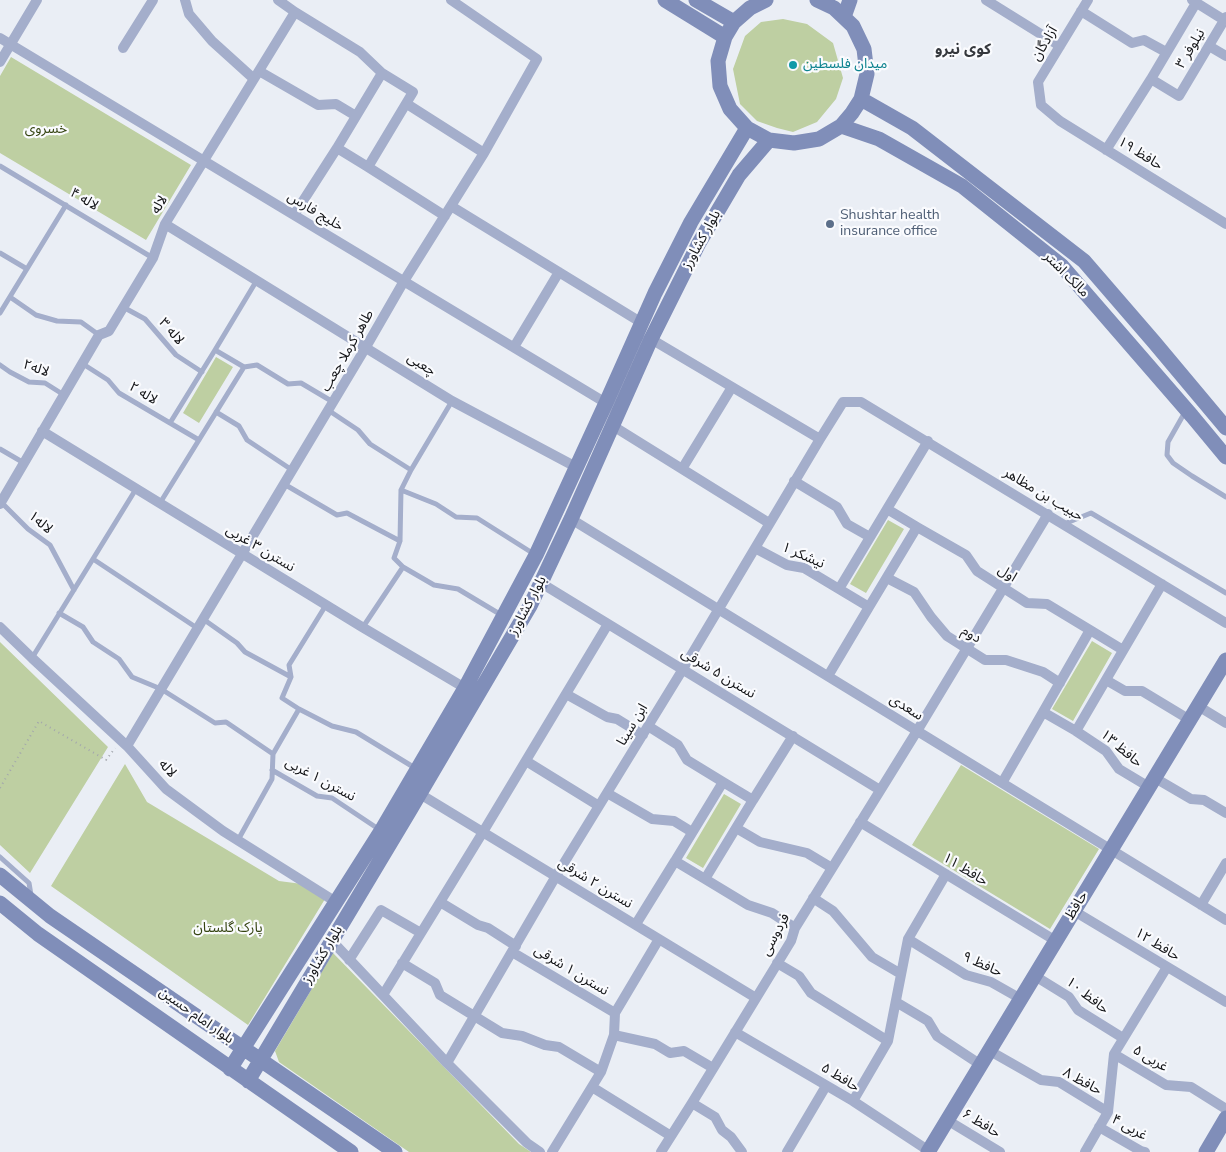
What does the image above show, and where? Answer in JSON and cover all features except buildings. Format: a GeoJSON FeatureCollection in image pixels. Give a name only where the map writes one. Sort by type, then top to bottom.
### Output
{"type":"FeatureCollection","features":[{"type":"Feature","properties":{"kind":"main road"},"geometry":{"type":"LineString","coordinates":[[665,0],[725,36]]}},
{"type":"Feature","properties":{"kind":"main road"},"geometry":{"type":"LineString","coordinates":[[696,0],[734,22]]}},
{"type":"Feature","properties":{"kind":"main road"},"geometry":{"type":"LineString","coordinates":[[766,0],[750,8],[734,22],[725,36],[718,61],[720,86],[730,109],[747,128],[769,140],[794,144],[819,139],[841,126],[861,99],[867,74],[864,49],[853,26],[834,8],[817,0]]}},
{"type":"Feature","properties":{"kind":"main road"},"geometry":{"type":"LineString","coordinates":[[844,17],[850,0]]}},
{"type":"Feature","properties":{"kind":"main road","name":"مالک اشتر"},"geometry":{"type":"LineString","coordinates":[[861,99],[912,128],[1084,261],[1226,428]]}},
{"type":"Feature","properties":{"kind":"main road","name":"مالک اشتر"},"geometry":{"type":"LineString","coordinates":[[841,126],[879,139],[962,186],[1061,265],[1226,457]]}},
{"type":"Feature","properties":{"kind":"main road","name":"بلوار کشاورز"},"geometry":{"type":"LineString","coordinates":[[230,1069],[336,902],[465,688],[536,555],[655,293],[691,222],[747,128]]}},
{"type":"Feature","properties":{"kind":"main road","name":"بلوار کشاورز"},"geometry":{"type":"LineString","coordinates":[[248,1081],[530,606],[651,339],[699,243],[739,175],[769,140]]}},
{"type":"Feature","properties":{"kind":"main road","name":"حافظ"},"geometry":{"type":"LineString","coordinates":[[928,1152],[1226,660]]}},
{"type":"Feature","properties":{"kind":"main road","name":"بلوار امام حسین"},"geometry":{"type":"LineString","coordinates":[[0,875],[50,916],[395,1152]]}},
{"type":"Feature","properties":{"kind":"main road","name":"بلوار امام حسین"},"geometry":{"type":"LineString","coordinates":[[0,903],[38,934],[350,1152]]}},
{"type":"Feature","properties":{"kind":"main road"},"geometry":{"type":"LineString","coordinates":[[1206,1152],[1226,1118]]}},
{"type":"Feature","properties":{"kind":"street"},"geometry":{"type":"LineString","coordinates":[[0,62],[37,0]]}},
{"type":"Feature","properties":{"kind":"street"},"geometry":{"type":"LineString","coordinates":[[122,48],[153,0]]}},
{"type":"Feature","properties":{"kind":"street"},"geometry":{"type":"LineString","coordinates":[[185,0],[189,14],[212,42],[257,75],[318,105],[336,104],[356,116]]}},
{"type":"Feature","properties":{"kind":"street"},"geometry":{"type":"LineString","coordinates":[[278,0],[360,52],[382,73],[413,92],[368,167]]}},
{"type":"Feature","properties":{"kind":"street","name":"طاهر کرملا چعب"},"geometry":{"type":"LineString","coordinates":[[124,743],[161,689],[404,281],[484,153],[537,59],[451,0]]}},
{"type":"Feature","properties":{"kind":"street"},"geometry":{"type":"LineString","coordinates":[[986,0],[1060,46]]}},
{"type":"Feature","properties":{"kind":"street","name":"آزادگان"},"geometry":{"type":"LineString","coordinates":[[1041,105],[1038,82],[1088,0]]}},
{"type":"Feature","properties":{"kind":"street"},"geometry":{"type":"LineString","coordinates":[[1106,150],[1166,52],[1194,1],[1225,18]]}},
{"type":"Feature","properties":{"kind":"street"},"geometry":{"type":"LineString","coordinates":[[1081,11],[1132,43],[1144,40],[1166,52]]}},
{"type":"Feature","properties":{"kind":"street","name":"لاله"},"geometry":{"type":"LineString","coordinates":[[1,503],[99,335],[108,331],[153,258],[165,224],[295,12]]}},
{"type":"Feature","properties":{"kind":"street","name":"نیلوفر ۳"},"geometry":{"type":"LineString","coordinates":[[1150,79],[1179,96],[1225,18]]}},
{"type":"Feature","properties":{"kind":"street","name":"خلیج فارس"},"geometry":{"type":"LineString","coordinates":[[0,38],[606,403]]}},
{"type":"Feature","properties":{"kind":"street"},"geometry":{"type":"LineString","coordinates":[[1208,46],[1226,56]]}},
{"type":"Feature","properties":{"kind":"street"},"geometry":{"type":"LineString","coordinates":[[294,215],[382,73]]}},
{"type":"Feature","properties":{"kind":"street"},"geometry":{"type":"LineString","coordinates":[[407,104],[484,153]]}},
{"type":"Feature","properties":{"kind":"street","name":"حافظ ۱۹"},"geometry":{"type":"LineString","coordinates":[[1041,105],[1060,121],[1225,222]]}},
{"type":"Feature","properties":{"kind":"street"},"geometry":{"type":"LineString","coordinates":[[337,148],[445,216]]}},
{"type":"Feature","properties":{"kind":"street"},"geometry":{"type":"LineString","coordinates":[[451,206],[642,323]]}},
{"type":"Feature","properties":{"kind":"street"},"geometry":{"type":"LineString","coordinates":[[165,224],[257,280]]}},
{"type":"Feature","properties":{"kind":"street"},"geometry":{"type":"LineString","coordinates":[[514,347],[559,272]]}},
{"type":"Feature","properties":{"kind":"street","name":"چعبی"},"geometry":{"type":"LineString","coordinates":[[257,280],[452,401],[576,467]]}},
{"type":"Feature","properties":{"kind":"street"},"geometry":{"type":"LineString","coordinates":[[651,339],[820,439]]}},
{"type":"Feature","properties":{"kind":"street"},"geometry":{"type":"LineString","coordinates":[[682,468],[732,387]]}},
{"type":"Feature","properties":{"kind":"street","name":"ابن سینا"},"geometry":{"type":"LineString","coordinates":[[447,1063],[556,876],[843,402]]}},
{"type":"Feature","properties":{"kind":"street","name":"حبیب بن مظاهر"},"geometry":{"type":"LineString","coordinates":[[843,402],[862,402],[1226,623]]}},
{"type":"Feature","properties":{"kind":"street"},"geometry":{"type":"LineString","coordinates":[[613,426],[769,523]]}},
{"type":"Feature","properties":{"kind":"street","name":"نسترن ۳ غربی"},"geometry":{"type":"LineString","coordinates":[[42,432],[465,688]]}},
{"type":"Feature","properties":{"kind":"street"},"geometry":{"type":"LineString","coordinates":[[839,589],[928,441]]}},
{"type":"Feature","properties":{"kind":"street"},"geometry":{"type":"LineString","coordinates":[[794,482],[837,507],[847,524],[870,537]]}},
{"type":"Feature","properties":{"kind":"street","name":"اول"},"geometry":{"type":"LineString","coordinates":[[887,509],[966,555],[978,571],[1027,603],[1047,604],[1123,650]]}},
{"type":"Feature","properties":{"kind":"street","name":"فردوسی"},"geometry":{"type":"LineString","coordinates":[[660,1152],[791,941],[795,928],[813,898],[917,731],[1048,514]]}},
{"type":"Feature","properties":{"kind":"street","name":"سعدی"},"geometry":{"type":"LineString","coordinates":[[571,519],[1226,920]]}},
{"type":"Feature","properties":{"kind":"street"},"geometry":{"type":"LineString","coordinates":[[828,676],[917,527]]}},
{"type":"Feature","properties":{"kind":"street","name":"نیشکر ۱"},"geometry":{"type":"LineString","coordinates":[[755,548],[787,566],[804,568],[869,607]]}},
{"type":"Feature","properties":{"kind":"street","name":"دوم"},"geometry":{"type":"LineString","coordinates":[[887,578],[914,592],[947,636],[985,660],[1006,660],[1042,672],[1060,683]]}},
{"type":"Feature","properties":{"kind":"street","name":"نسترن ۵ شرقی"},"geometry":{"type":"LineString","coordinates":[[541,583],[880,790]]}},
{"type":"Feature","properties":{"kind":"street"},"geometry":{"type":"LineString","coordinates":[[1076,731],[1162,584]]}},
{"type":"Feature","properties":{"kind":"street"},"geometry":{"type":"LineString","coordinates":[[383,995],[608,624]]}},
{"type":"Feature","properties":{"kind":"street","name":"لاله"},"geometry":{"type":"LineString","coordinates":[[0,627],[124,743],[166,789],[223,832],[336,902]]}},
{"type":"Feature","properties":{"kind":"street"},"geometry":{"type":"LineString","coordinates":[[1002,783],[1090,630]]}},
{"type":"Feature","properties":{"kind":"street"},"geometry":{"type":"LineString","coordinates":[[1106,680],[1125,691],[1142,691],[1190,720]]}},
{"type":"Feature","properties":{"kind":"street"},"geometry":{"type":"LineString","coordinates":[[566,694],[606,717],[645,730],[678,745],[687,760],[753,800]]}},
{"type":"Feature","properties":{"kind":"street"},"geometry":{"type":"LineString","coordinates":[[1198,706],[1226,723]]}},
{"type":"Feature","properties":{"kind":"street","name":"حافظ ۱۳"},"geometry":{"type":"LineString","coordinates":[[1043,712],[1106,751],[1119,769],[1191,799],[1204,800],[1226,813]]}},
{"type":"Feature","properties":{"kind":"street"},"geometry":{"type":"LineString","coordinates":[[704,879],[793,736]]}},
{"type":"Feature","properties":{"kind":"street"},"geometry":{"type":"LineString","coordinates":[[526,761],[599,806]]}},
{"type":"Feature","properties":{"kind":"street"},"geometry":{"type":"LineString","coordinates":[[636,924],[723,782]]}},
{"type":"Feature","properties":{"kind":"street"},"geometry":{"type":"LineString","coordinates":[[608,792],[652,819],[674,821],[692,832]]}},
{"type":"Feature","properties":{"kind":"street","name":"نسترن ۲ شرقی"},"geometry":{"type":"LineString","coordinates":[[420,794],[756,998]]}},
{"type":"Feature","properties":{"kind":"street","name":"حافظ ۱۱"},"geometry":{"type":"LineString","coordinates":[[860,822],[1056,941]]}},
{"type":"Feature","properties":{"kind":"street"},"geometry":{"type":"LineString","coordinates":[[736,828],[760,842],[807,852],[832,868]]}},
{"type":"Feature","properties":{"kind":"street"},"geometry":{"type":"LineString","coordinates":[[675,861],[748,905],[772,913],[795,928]]}},
{"type":"Feature","properties":{"kind":"street"},"geometry":{"type":"LineString","coordinates":[[1201,905],[1226,863]]}},
{"type":"Feature","properties":{"kind":"street"},"geometry":{"type":"LineString","coordinates":[[852,1101],[888,1041],[908,939],[946,874]]}},
{"type":"Feature","properties":{"kind":"street"},"geometry":{"type":"LineString","coordinates":[[813,898],[833,911],[872,957],[901,974]]}},
{"type":"Feature","properties":{"kind":"street","name":"نسترن ۱ شرقی"},"geometry":{"type":"LineString","coordinates":[[440,902],[478,925],[488,928],[514,949],[615,1013]]}},
{"type":"Feature","properties":{"kind":"street"},"geometry":{"type":"LineString","coordinates":[[350,960],[381,910],[421,932]]}},
{"type":"Feature","properties":{"kind":"street","name":"حافظ ۱۲"},"geometry":{"type":"LineString","coordinates":[[1074,912],[1226,1002]]}},
{"type":"Feature","properties":{"kind":"street"},"geometry":{"type":"LineString","coordinates":[[552,1152],[601,1072],[614,1035],[615,1013],[659,939]]}},
{"type":"Feature","properties":{"kind":"street","name":"حافظ ۹"},"geometry":{"type":"LineString","coordinates":[[908,939],[966,975],[991,982],[1021,999]]}},
{"type":"Feature","properties":{"kind":"street"},"geometry":{"type":"LineString","coordinates":[[332,941],[447,1063],[527,1143],[540,1152]]}},
{"type":"Feature","properties":{"kind":"street"},"geometry":{"type":"LineString","coordinates":[[402,963],[435,983],[440,995],[502,1033],[522,1036],[545,1045],[559,1047],[601,1072]]}},
{"type":"Feature","properties":{"kind":"street"},"geometry":{"type":"LineString","coordinates":[[777,963],[799,976],[811,993],[888,1041]]}},
{"type":"Feature","properties":{"kind":"street"},"geometry":{"type":"LineString","coordinates":[[1085,1152],[1108,1112],[1114,1054],[1167,967]]}},
{"type":"Feature","properties":{"kind":"street","name":"حافظ ۱۰"},"geometry":{"type":"LineString","coordinates":[[1035,976],[1069,997],[1078,1010],[1123,1038]]}},
{"type":"Feature","properties":{"kind":"street"},"geometry":{"type":"LineString","coordinates":[[896,1002],[928,1021],[937,1036],[981,1065]]}},
{"type":"Feature","properties":{"kind":"street","name":"حافظ ۵"},"geometry":{"type":"LineString","coordinates":[[735,1032],[852,1101],[928,1152]]}},
{"type":"Feature","properties":{"kind":"street"},"geometry":{"type":"LineString","coordinates":[[614,1035],[654,1044],[670,1053],[684,1051],[713,1068]]}},
{"type":"Feature","properties":{"kind":"street","name":"حافظ ۸"},"geometry":{"type":"LineString","coordinates":[[990,1051],[1041,1080],[1060,1082],[1108,1112]]}},
{"type":"Feature","properties":{"kind":"street","name":"۵ غربی"},"geometry":{"type":"LineString","coordinates":[[1114,1054],[1166,1085],[1191,1087],[1226,1110]]}},
{"type":"Feature","properties":{"kind":"street"},"geometry":{"type":"LineString","coordinates":[[787,1152],[826,1086]]}},
{"type":"Feature","properties":{"kind":"street"},"geometry":{"type":"LineString","coordinates":[[592,1087],[671,1136]]}},
{"type":"Feature","properties":{"kind":"street"},"geometry":{"type":"LineString","coordinates":[[692,1103],[715,1117],[722,1130],[732,1137],[742,1152]]}},
{"type":"Feature","properties":{"kind":"street","name":"حافظ ۶"},"geometry":{"type":"LineString","coordinates":[[947,1120],[1000,1152]]}},
{"type":"Feature","properties":{"kind":"street","name":"۴ غربی"},"geometry":{"type":"LineString","coordinates":[[1099,1127],[1145,1152]]}},
{"type":"Feature","properties":{"kind":"lane","name":"لاله ۴"},"geometry":{"type":"LineString","coordinates":[[0,166],[153,258]]}},
{"type":"Feature","properties":{"kind":"lane"},"geometry":{"type":"LineString","coordinates":[[0,313],[66,206]]}},
{"type":"Feature","properties":{"kind":"lane"},"geometry":{"type":"LineString","coordinates":[[0,253],[27,269]]}},
{"type":"Feature","properties":{"kind":"lane"},"geometry":{"type":"LineString","coordinates":[[170,423],[257,280]]}},
{"type":"Feature","properties":{"kind":"lane"},"geometry":{"type":"LineString","coordinates":[[10,297],[36,315],[57,321],[81,322],[99,335]]}},
{"type":"Feature","properties":{"kind":"lane","name":"لاله ۳"},"geometry":{"type":"LineString","coordinates":[[123,307],[145,319],[176,355],[202,372]]}},
{"type":"Feature","properties":{"kind":"lane"},"geometry":{"type":"LineString","coordinates":[[215,350],[244,367],[257,365],[288,384],[301,383],[331,406],[358,430],[370,444],[411,470]]}},
{"type":"Feature","properties":{"kind":"lane","name":"لاله ۲"},"geometry":{"type":"LineString","coordinates":[[82,364],[108,380],[119,393],[199,440]]}},
{"type":"Feature","properties":{"kind":"lane","name":"لاله۲"},"geometry":{"type":"LineString","coordinates":[[0,365],[29,382],[45,383],[64,395]]}},
{"type":"Feature","properties":{"kind":"lane"},"geometry":{"type":"LineString","coordinates":[[160,503],[244,367]]}},
{"type":"Feature","properties":{"kind":"lane"},"geometry":{"type":"LineString","coordinates":[[452,401],[401,490],[400,541],[394,558],[403,567],[434,585],[458,589],[504,616]]}},
{"type":"Feature","properties":{"kind":"lane"},"geometry":{"type":"LineString","coordinates":[[1187,410],[1168,442],[1167,455],[1173,463],[1226,497]]}},
{"type":"Feature","properties":{"kind":"lane"},"geometry":{"type":"LineString","coordinates":[[216,412],[239,426],[247,440],[292,470]]}},
{"type":"Feature","properties":{"kind":"lane"},"geometry":{"type":"LineString","coordinates":[[0,449],[24,463]]}},
{"type":"Feature","properties":{"kind":"lane"},"geometry":{"type":"LineString","coordinates":[[284,484],[337,515],[347,514],[400,541]]}},
{"type":"Feature","properties":{"kind":"lane"},"geometry":{"type":"LineString","coordinates":[[32,658],[136,489]]}},
{"type":"Feature","properties":{"kind":"lane"},"geometry":{"type":"LineString","coordinates":[[401,490],[436,504],[456,517],[477,518],[536,555]]}},
{"type":"Feature","properties":{"kind":"lane","name":"لاله۱"},"geometry":{"type":"LineString","coordinates":[[1,503],[28,529],[50,545],[74,590]]}},
{"type":"Feature","properties":{"kind":"lane"},"geometry":{"type":"LineString","coordinates":[[1064,524],[1091,513],[1226,593]]}},
{"type":"Feature","properties":{"kind":"lane"},"geometry":{"type":"LineString","coordinates":[[93,559],[200,624],[236,643],[245,652],[291,677]]}},
{"type":"Feature","properties":{"kind":"lane"},"geometry":{"type":"LineString","coordinates":[[362,627],[403,567]]}},
{"type":"Feature","properties":{"kind":"lane"},"geometry":{"type":"LineString","coordinates":[[326,605],[289,665],[291,677],[282,698],[332,726],[356,732],[417,769]]}},
{"type":"Feature","properties":{"kind":"lane"},"geometry":{"type":"LineString","coordinates":[[59,614],[83,627],[93,642],[119,659],[132,677],[161,689],[215,723],[226,722],[273,754]]}},
{"type":"Feature","properties":{"kind":"lane"},"geometry":{"type":"LineString","coordinates":[[238,840],[272,779],[273,754],[299,709]]}},
{"type":"Feature","properties":{"kind":"lane","name":"نسترن ۱ غربی"},"geometry":{"type":"LineString","coordinates":[[272,770],[317,796],[332,798],[380,830]]}},
{"type":"Feature","properties":{"kind":"lane"},"geometry":{"type":"LineString","coordinates":[[0,857],[29,884],[31,901]]}},
{"type":"Feature","properties":{"kind":"path"},"geometry":{"type":"LineString","coordinates":[[0,788],[40,721],[106,760],[124,743]]}},
{"type":"Feature","properties":{"kind":"green space"},"geometry":{"type":"Polygon","coordinates":[[[783,19],[807,24],[833,43],[843,78],[836,99],[817,122],[793,132],[757,121],[740,104],[733,69],[745,36],[761,22],[783,19]]]}},
{"type":"Feature","properties":{"kind":"green space","name":"خسروی"},"geometry":{"type":"Polygon","coordinates":[[[11,57],[191,165],[146,240],[0,153],[0,76],[11,57]]]}},
{"type":"Feature","properties":{"kind":"green space"},"geometry":{"type":"Polygon","coordinates":[[[216,357],[233,367],[199,423],[183,413],[216,357]]]}},
{"type":"Feature","properties":{"kind":"green space"},"geometry":{"type":"Polygon","coordinates":[[[888,520],[904,529],[866,593],[850,584],[888,520]]]}},
{"type":"Feature","properties":{"kind":"green space"},"geometry":{"type":"Polygon","coordinates":[[[1092,641],[1112,653],[1073,721],[1052,709],[1092,641]]]}},
{"type":"Feature","properties":{"kind":"green space"},"geometry":{"type":"Polygon","coordinates":[[[0,642],[108,747],[30,873],[0,845],[0,642]]]}},
{"type":"Feature","properties":{"kind":"green space","name":"پارک گلستان"},"geometry":{"type":"Polygon","coordinates":[[[125,764],[147,802],[279,881],[302,884],[325,899],[248,1025],[51,886],[125,764]]]}},
{"type":"Feature","properties":{"kind":"green space"},"geometry":{"type":"Polygon","coordinates":[[[961,765],[1099,849],[1050,929],[912,845],[961,765]]]}},
{"type":"Feature","properties":{"kind":"green space"},"geometry":{"type":"Polygon","coordinates":[[[724,794],[741,804],[703,868],[686,858],[724,794]]]}},
{"type":"Feature","properties":{"kind":"green space"},"geometry":{"type":"Polygon","coordinates":[[[333,953],[519,1144],[531,1152],[409,1152],[279,1062],[275,1051],[333,953]]]}},
{"type":"Feature","properties":{"kind":"place","name":"میدان فلسطین"},"geometry":{"type":"Point","coordinates":[793,65]}},
{"type":"Feature","properties":{"kind":"place","name":"Shushtar health insurance office"},"geometry":{"type":"Point","coordinates":[830,224]}},
{"type":"Feature","properties":{"kind":"district","name":"کوی نیرو"},"geometry":{"type":"Point","coordinates":[963,50]}}]}
